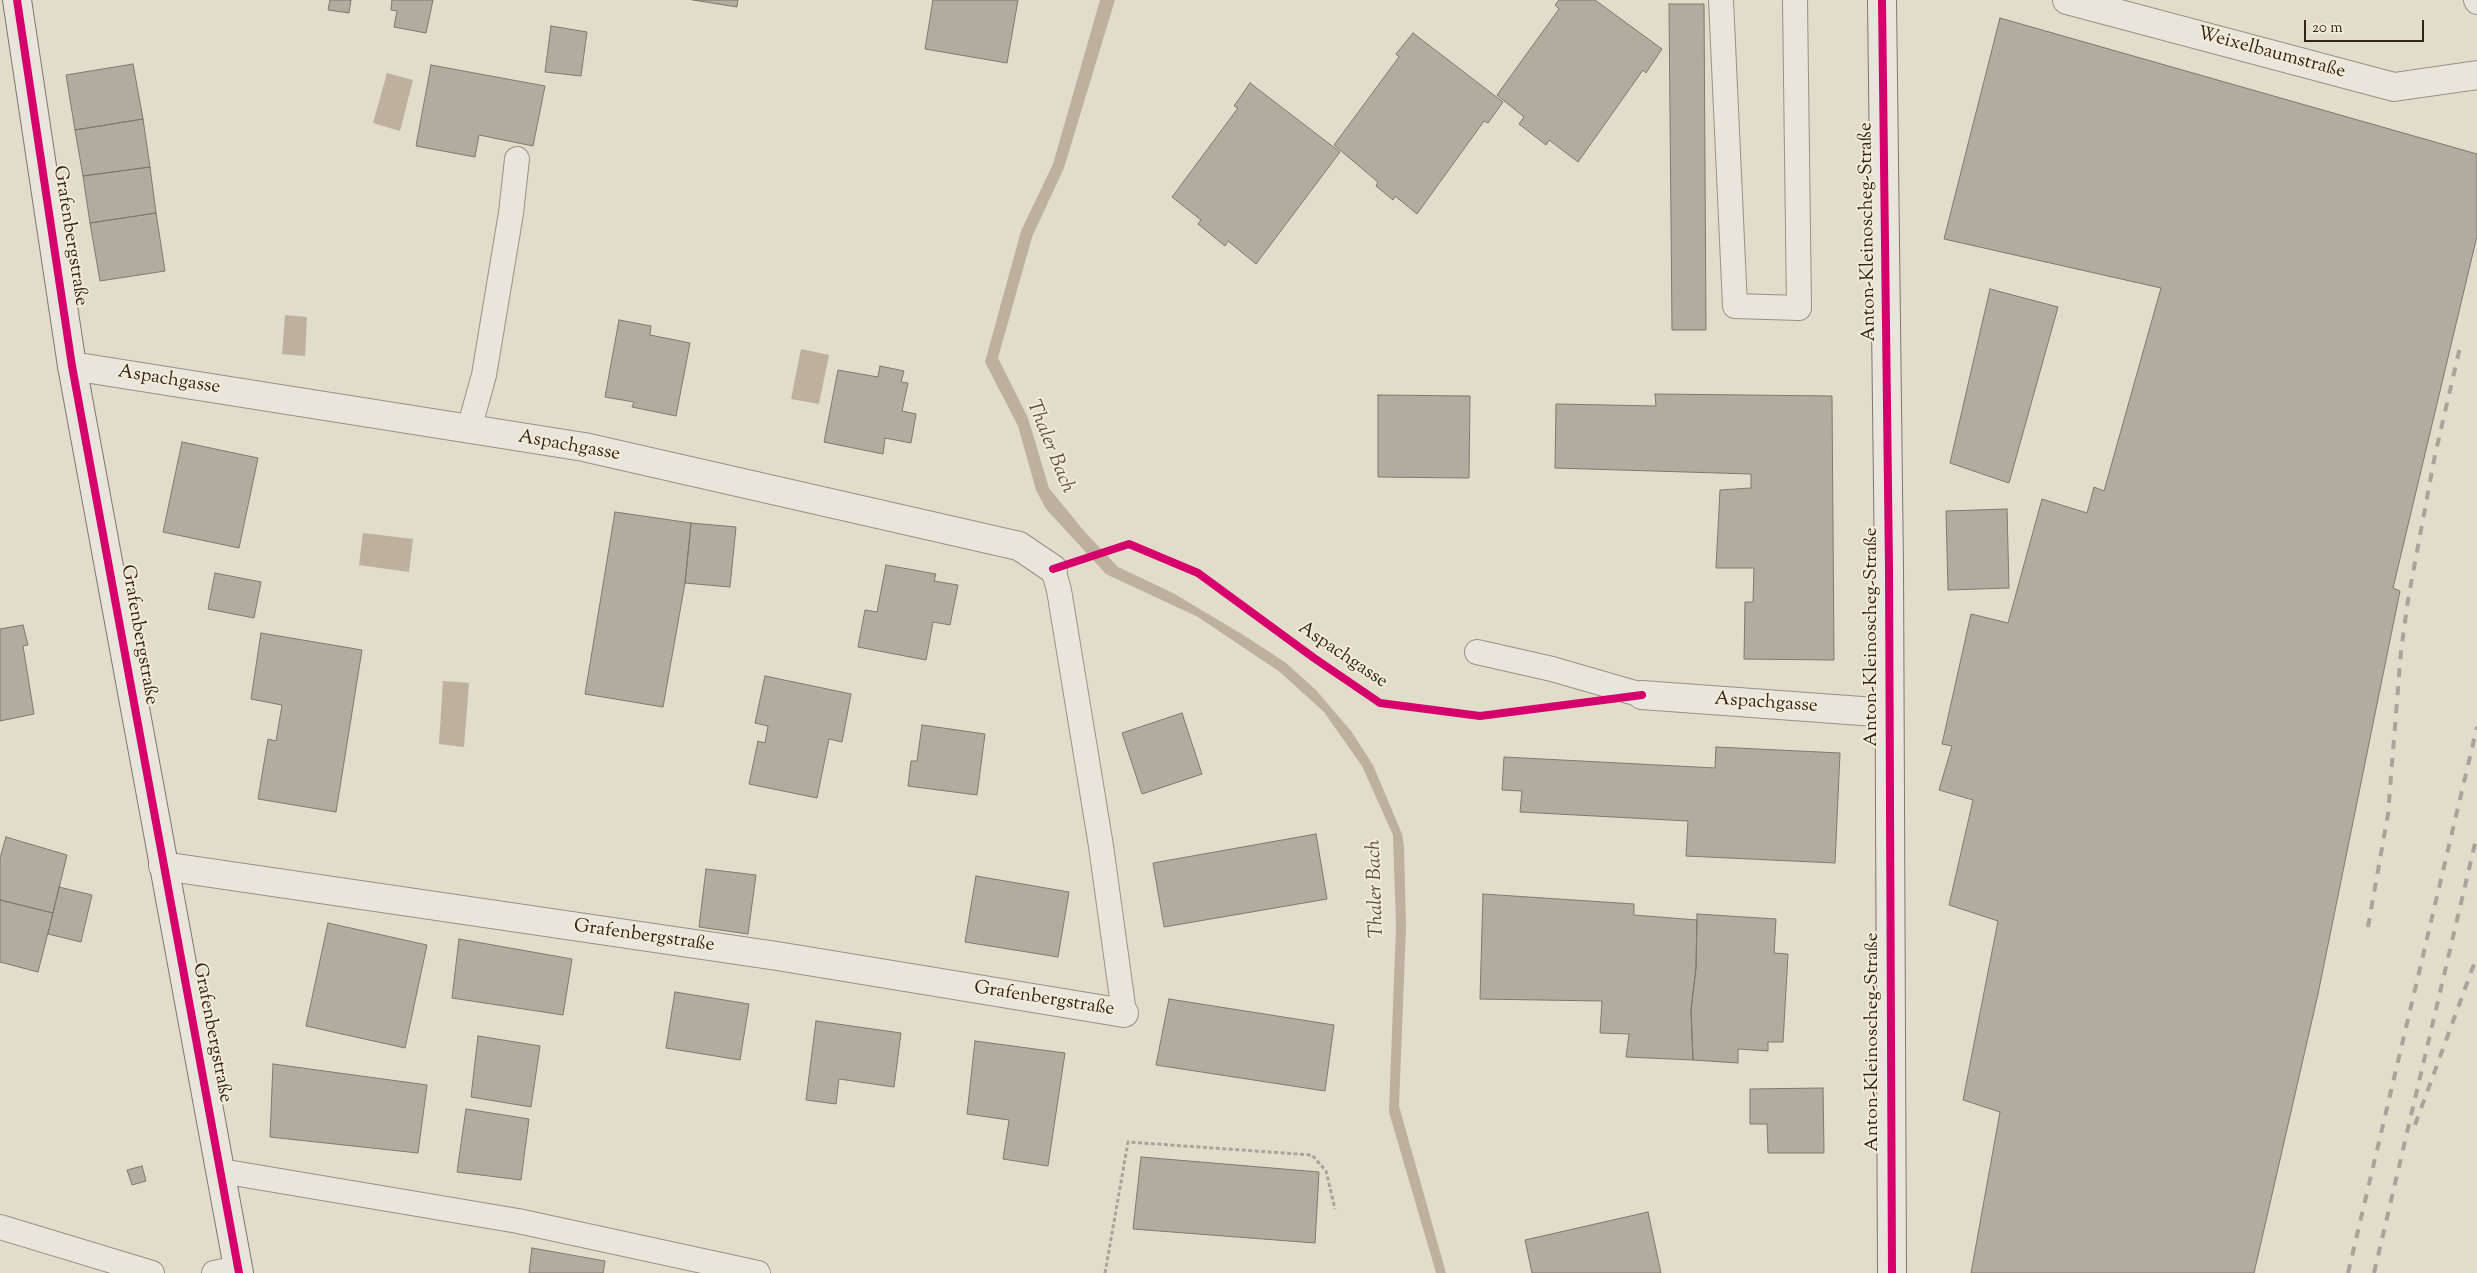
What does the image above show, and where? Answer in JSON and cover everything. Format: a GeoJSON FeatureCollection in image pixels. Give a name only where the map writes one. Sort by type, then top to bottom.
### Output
{"type":"FeatureCollection","features":[{"type":"Feature","properties":{"kind":"street","name":"Grafenbergstraße"},"geometry":{"type":"LineString","coordinates":[[17,0],[72,366],[220,1171],[230,1271]]}},
{"type":"Feature","properties":{"kind":"street","name":"Anton-Kleinoscheg-Straße"},"geometry":{"type":"LineString","coordinates":[[1882,0],[1890,713],[1892,1273]]}},
{"type":"Feature","properties":{"kind":"street","name":"Weixelbaumstraße"},"geometry":{"type":"LineString","coordinates":[[2067,0],[2394,87],[2477,75]]}},
{"type":"Feature","properties":{"kind":"street","name":"Aspachgasse"},"geometry":{"type":"LineString","coordinates":[[72,366],[584,447],[1019,546],[1053,569]]}},
{"type":"Feature","properties":{"kind":"street","name":"Aspachgasse"},"geometry":{"type":"LineString","coordinates":[[1642,695],[1890,713]]}},
{"type":"Feature","properties":{"kind":"street","name":"Grafenbergstraße"},"geometry":{"type":"LineString","coordinates":[[163,866],[777,956],[1124,1013]]}},
{"type":"Feature","properties":{"kind":"lane"},"geometry":{"type":"LineString","coordinates":[[1720,0],[1735,306],[1799,308],[1795,0]]}},
{"type":"Feature","properties":{"kind":"lane"},"geometry":{"type":"LineString","coordinates":[[469,429],[484,375],[511,213],[517,159]]}},
{"type":"Feature","properties":{"kind":"lane","name":"Aspachgasse"},"geometry":{"type":"LineString","coordinates":[[1053,569],[1059,590],[1101,846],[1124,1013]]}},
{"type":"Feature","properties":{"kind":"lane","name":"Aspachgasse"},"geometry":{"type":"LineString","coordinates":[[1477,652],[1552,669],[1642,695]]}},
{"type":"Feature","properties":{"kind":"lane"},"geometry":{"type":"LineString","coordinates":[[220,1171],[518,1221],[758,1273]]}},
{"type":"Feature","properties":{"kind":"lane"},"geometry":{"type":"LineString","coordinates":[[0,1227],[152,1273]]}},
{"type":"Feature","properties":{"kind":"path"},"geometry":{"type":"LineString","coordinates":[[1105,1273],[1128,1142],[1312,1155],[1326,1171],[1334,1209]]}},
{"type":"Feature","properties":{"kind":"shaded area","name":"Thaler Bach"},"geometry":{"type":"Polygon","coordinates":[[[1100,0],[1115,0],[1064,168],[1032,237],[998,358],[1028,418],[1049,488],[1084,531],[1118,567],[1173,593],[1286,663],[1316,690],[1351,731],[1373,765],[1402,834],[1404,847],[1406,928],[1399,1106],[1446,1273],[1436,1273],[1389,1112],[1396,927],[1393,835],[1362,766],[1324,712],[1280,672],[1198,617],[1106,574],[1046,509],[1036,490],[1018,426],[985,362],[1021,231],[1053,164],[1100,0]]]}},
{"type":"Feature","properties":{"kind":"shaded area"},"geometry":{"type":"Polygon","coordinates":[[[387,73],[413,80],[400,131],[373,123],[387,73]]]}},
{"type":"Feature","properties":{"kind":"shaded area"},"geometry":{"type":"Polygon","coordinates":[[[285,315],[307,317],[305,356],[282,354],[285,315]]]}},
{"type":"Feature","properties":{"kind":"shaded area"},"geometry":{"type":"Polygon","coordinates":[[[801,349],[829,355],[819,404],[791,399],[801,349]]]}},
{"type":"Feature","properties":{"kind":"shaded area"},"geometry":{"type":"Polygon","coordinates":[[[363,533],[413,539],[409,572],[359,565],[363,533]]]}},
{"type":"Feature","properties":{"kind":"shaded area"},"geometry":{"type":"Polygon","coordinates":[[[443,681],[469,683],[464,747],[439,744],[443,681]]]}},
{"type":"Feature","properties":{"kind":"building"},"geometry":{"type":"Polygon","coordinates":[[[330,0],[351,0],[349,13],[328,10],[330,0]]]}},
{"type":"Feature","properties":{"kind":"building"},"geometry":{"type":"Polygon","coordinates":[[[392,0],[433,0],[426,33],[394,27],[397,11],[391,10],[392,0]]]}},
{"type":"Feature","properties":{"kind":"building"},"geometry":{"type":"Polygon","coordinates":[[[693,0],[738,0],[737,7],[693,0]]]}},
{"type":"Feature","properties":{"kind":"building"},"geometry":{"type":"Polygon","coordinates":[[[933,0],[1018,0],[1007,63],[925,49],[933,0]]]}},
{"type":"Feature","properties":{"kind":"building"},"geometry":{"type":"Polygon","coordinates":[[[1559,0],[1595,0],[1662,49],[1646,73],[1643,70],[1578,162],[1549,140],[1546,145],[1519,124],[1524,117],[1497,95],[1559,9],[1555,5],[1559,0]]]}},
{"type":"Feature","properties":{"kind":"building"},"geometry":{"type":"Polygon","coordinates":[[[1669,4],[1704,4],[1706,330],[1672,330],[1669,4]]]}},
{"type":"Feature","properties":{"kind":"building"},"geometry":{"type":"Polygon","coordinates":[[[2000,18],[2477,154],[2477,236],[2393,588],[2400,591],[2318,994],[2254,1273],[1971,1273],[2000,1112],[1963,1100],[1998,921],[1949,905],[1973,800],[1939,790],[1952,746],[1942,744],[1971,614],[2008,623],[2042,499],[2087,513],[2094,487],[2104,491],[2161,288],[1944,239],[2000,18]]]}},
{"type":"Feature","properties":{"kind":"building"},"geometry":{"type":"Polygon","coordinates":[[[551,26],[587,32],[581,76],[545,72],[551,26]]]}},
{"type":"Feature","properties":{"kind":"building"},"geometry":{"type":"Polygon","coordinates":[[[1413,33],[1503,102],[1488,123],[1484,121],[1417,214],[1395,196],[1393,200],[1376,186],[1378,182],[1334,145],[1399,57],[1396,54],[1413,33]]]}},
{"type":"Feature","properties":{"kind":"building"},"geometry":{"type":"Polygon","coordinates":[[[133,64],[143,119],[75,130],[66,75],[133,64]]]}},
{"type":"Feature","properties":{"kind":"building"},"geometry":{"type":"Polygon","coordinates":[[[431,65],[545,86],[533,146],[479,135],[475,157],[416,146],[431,65]]]}},
{"type":"Feature","properties":{"kind":"building"},"geometry":{"type":"Polygon","coordinates":[[[1250,83],[1340,152],[1256,264],[1228,241],[1225,246],[1198,224],[1201,220],[1172,197],[1238,108],[1234,106],[1250,83]]]}},
{"type":"Feature","properties":{"kind":"building"},"geometry":{"type":"Polygon","coordinates":[[[143,119],[150,167],[83,176],[75,130],[143,119]]]}},
{"type":"Feature","properties":{"kind":"building"},"geometry":{"type":"Polygon","coordinates":[[[150,167],[156,213],[90,223],[83,176],[150,167]]]}},
{"type":"Feature","properties":{"kind":"building"},"geometry":{"type":"Polygon","coordinates":[[[156,213],[165,271],[100,281],[90,223],[156,213]]]}},
{"type":"Feature","properties":{"kind":"building"},"geometry":{"type":"Polygon","coordinates":[[[1990,289],[2058,307],[2009,483],[1950,463],[1990,289]]]}},
{"type":"Feature","properties":{"kind":"building"},"geometry":{"type":"Polygon","coordinates":[[[619,320],[651,326],[650,335],[690,343],[676,416],[632,407],[634,402],[605,397],[619,320]]]}},
{"type":"Feature","properties":{"kind":"building"},"geometry":{"type":"Polygon","coordinates":[[[880,366],[904,371],[901,382],[908,383],[902,411],[916,414],[911,443],[885,438],[883,454],[824,442],[838,370],[878,377],[880,366]]]}},
{"type":"Feature","properties":{"kind":"building"},"geometry":{"type":"Polygon","coordinates":[[[1655,394],[1832,396],[1834,660],[1744,659],[1745,602],[1753,602],[1754,568],[1716,568],[1720,490],[1751,488],[1751,474],[1555,468],[1556,404],[1656,406],[1655,394]]]}},
{"type":"Feature","properties":{"kind":"building"},"geometry":{"type":"Polygon","coordinates":[[[1378,395],[1470,396],[1469,478],[1378,477],[1378,395]]]}},
{"type":"Feature","properties":{"kind":"building"},"geometry":{"type":"Polygon","coordinates":[[[182,442],[258,458],[239,548],[163,532],[182,442]]]}},
{"type":"Feature","properties":{"kind":"building"},"geometry":{"type":"Polygon","coordinates":[[[2007,509],[2009,588],[1948,590],[1946,511],[2007,509]]]}},
{"type":"Feature","properties":{"kind":"building"},"geometry":{"type":"Polygon","coordinates":[[[615,512],[691,523],[685,583],[663,707],[585,694],[615,512]]]}},
{"type":"Feature","properties":{"kind":"building"},"geometry":{"type":"Polygon","coordinates":[[[691,523],[736,527],[730,587],[685,583],[691,523]]]}},
{"type":"Feature","properties":{"kind":"building"},"geometry":{"type":"Polygon","coordinates":[[[886,565],[936,574],[934,581],[958,585],[950,625],[933,622],[926,660],[858,647],[865,610],[877,612],[886,565]]]}},
{"type":"Feature","properties":{"kind":"building"},"geometry":{"type":"Polygon","coordinates":[[[215,573],[261,582],[254,618],[208,609],[215,573]]]}},
{"type":"Feature","properties":{"kind":"building"},"geometry":{"type":"Polygon","coordinates":[[[23,625],[28,645],[23,646],[34,714],[0,721],[0,629],[23,625]]]}},
{"type":"Feature","properties":{"kind":"building"},"geometry":{"type":"Polygon","coordinates":[[[261,633],[362,650],[336,812],[258,799],[268,739],[276,741],[282,705],[251,699],[261,633]]]}},
{"type":"Feature","properties":{"kind":"building"},"geometry":{"type":"Polygon","coordinates":[[[765,676],[851,694],[842,742],[829,739],[817,798],[749,784],[758,741],[765,743],[768,726],[755,723],[765,676]]]}},
{"type":"Feature","properties":{"kind":"building"},"geometry":{"type":"Polygon","coordinates":[[[1182,713],[1202,774],[1142,794],[1122,733],[1182,713]]]}},
{"type":"Feature","properties":{"kind":"building"},"geometry":{"type":"Polygon","coordinates":[[[922,725],[985,734],[977,795],[908,786],[911,761],[917,761],[922,725]]]}},
{"type":"Feature","properties":{"kind":"building"},"geometry":{"type":"Polygon","coordinates":[[[1716,747],[1840,753],[1835,863],[1686,856],[1688,821],[1520,812],[1522,791],[1502,790],[1504,757],[1715,768],[1716,747]]]}},
{"type":"Feature","properties":{"kind":"building"},"geometry":{"type":"Polygon","coordinates":[[[1316,834],[1327,899],[1164,927],[1153,863],[1316,834]]]}},
{"type":"Feature","properties":{"kind":"building"},"geometry":{"type":"Polygon","coordinates":[[[6,837],[67,855],[53,913],[0,900],[0,858],[6,837]]]}},
{"type":"Feature","properties":{"kind":"building"},"geometry":{"type":"Polygon","coordinates":[[[706,869],[756,875],[748,934],[699,927],[706,869]]]}},
{"type":"Feature","properties":{"kind":"building"},"geometry":{"type":"Polygon","coordinates":[[[976,876],[1069,892],[1058,957],[965,942],[976,876]]]}},
{"type":"Feature","properties":{"kind":"building"},"geometry":{"type":"Polygon","coordinates":[[[59,887],[92,895],[81,942],[48,934],[59,887]]]}},
{"type":"Feature","properties":{"kind":"building"},"geometry":{"type":"Polygon","coordinates":[[[1483,894],[1634,904],[1634,915],[1697,920],[1696,968],[1691,1010],[1693,1060],[1626,1057],[1629,1034],[1600,1033],[1602,1001],[1480,999],[1483,894]]]}},
{"type":"Feature","properties":{"kind":"building"},"geometry":{"type":"Polygon","coordinates":[[[0,900],[53,913],[38,972],[0,962],[0,900]]]}},
{"type":"Feature","properties":{"kind":"building"},"geometry":{"type":"Polygon","coordinates":[[[1697,914],[1776,919],[1774,953],[1788,954],[1783,1042],[1768,1042],[1768,1051],[1738,1049],[1738,1063],[1693,1060],[1691,1010],[1696,968],[1697,914]]]}},
{"type":"Feature","properties":{"kind":"building"},"geometry":{"type":"Polygon","coordinates":[[[328,923],[427,945],[405,1048],[306,1026],[328,923]]]}},
{"type":"Feature","properties":{"kind":"building"},"geometry":{"type":"Polygon","coordinates":[[[459,939],[572,959],[563,1015],[452,998],[459,939]]]}},
{"type":"Feature","properties":{"kind":"building"},"geometry":{"type":"Polygon","coordinates":[[[675,992],[749,1004],[740,1060],[666,1048],[675,992]]]}},
{"type":"Feature","properties":{"kind":"building"},"geometry":{"type":"Polygon","coordinates":[[[1169,999],[1334,1025],[1325,1091],[1156,1065],[1169,999]]]}},
{"type":"Feature","properties":{"kind":"building"},"geometry":{"type":"Polygon","coordinates":[[[816,1021],[901,1033],[894,1087],[839,1079],[836,1104],[806,1100],[816,1021]]]}},
{"type":"Feature","properties":{"kind":"building"},"geometry":{"type":"Polygon","coordinates":[[[478,1036],[540,1046],[531,1107],[471,1097],[478,1036]]]}},
{"type":"Feature","properties":{"kind":"building"},"geometry":{"type":"Polygon","coordinates":[[[975,1041],[1065,1053],[1048,1166],[1003,1159],[1009,1120],[967,1114],[975,1041]]]}},
{"type":"Feature","properties":{"kind":"building"},"geometry":{"type":"Polygon","coordinates":[[[273,1064],[427,1085],[418,1153],[270,1137],[273,1064]]]}},
{"type":"Feature","properties":{"kind":"building"},"geometry":{"type":"Polygon","coordinates":[[[1823,1088],[1824,1153],[1768,1153],[1767,1124],[1750,1124],[1750,1089],[1823,1088]]]}},
{"type":"Feature","properties":{"kind":"building"},"geometry":{"type":"Polygon","coordinates":[[[466,1109],[529,1119],[521,1180],[457,1172],[466,1109]]]}},
{"type":"Feature","properties":{"kind":"building"},"geometry":{"type":"Polygon","coordinates":[[[1141,1157],[1319,1172],[1315,1243],[1133,1229],[1141,1157]]]}},
{"type":"Feature","properties":{"kind":"building"},"geometry":{"type":"Polygon","coordinates":[[[142,1166],[146,1181],[132,1185],[127,1170],[142,1166]]]}},
{"type":"Feature","properties":{"kind":"building"},"geometry":{"type":"Polygon","coordinates":[[[1648,1212],[1661,1273],[1532,1273],[1525,1240],[1648,1212]]]}},
{"type":"Feature","properties":{"kind":"building"},"geometry":{"type":"Polygon","coordinates":[[[532,1248],[605,1261],[603,1273],[529,1273],[532,1248]]]}},
{"type":"Feature","properties":{"kind":"railway"},"geometry":{"type":"LineString","coordinates":[[2368,927],[2388,814],[2401,651],[2408,600],[2435,455],[2461,343]]}},
{"type":"Feature","properties":{"kind":"railway"},"geometry":{"type":"LineString","coordinates":[[2348,1273],[2477,727]]}},
{"type":"Feature","properties":{"kind":"railway"},"geometry":{"type":"LineString","coordinates":[[2374,1273],[2477,835]]}},
{"type":"Feature","properties":{"kind":"railway"},"geometry":{"type":"LineString","coordinates":[[2415,1125],[2477,956]]}},
{"type":"Feature","properties":{"kind":"cycle path"},"geometry":{"type":"LineString","coordinates":[[17,0],[72,366],[239,1273]]}},
{"type":"Feature","properties":{"kind":"cycle path"},"geometry":{"type":"LineString","coordinates":[[1882,0],[1889,567],[1892,1273]]}},
{"type":"Feature","properties":{"kind":"cycle path"},"geometry":{"type":"LineString","coordinates":[[1053,569],[1129,544],[1198,573],[1314,658],[1380,703],[1480,716],[1642,695]]}}]}
